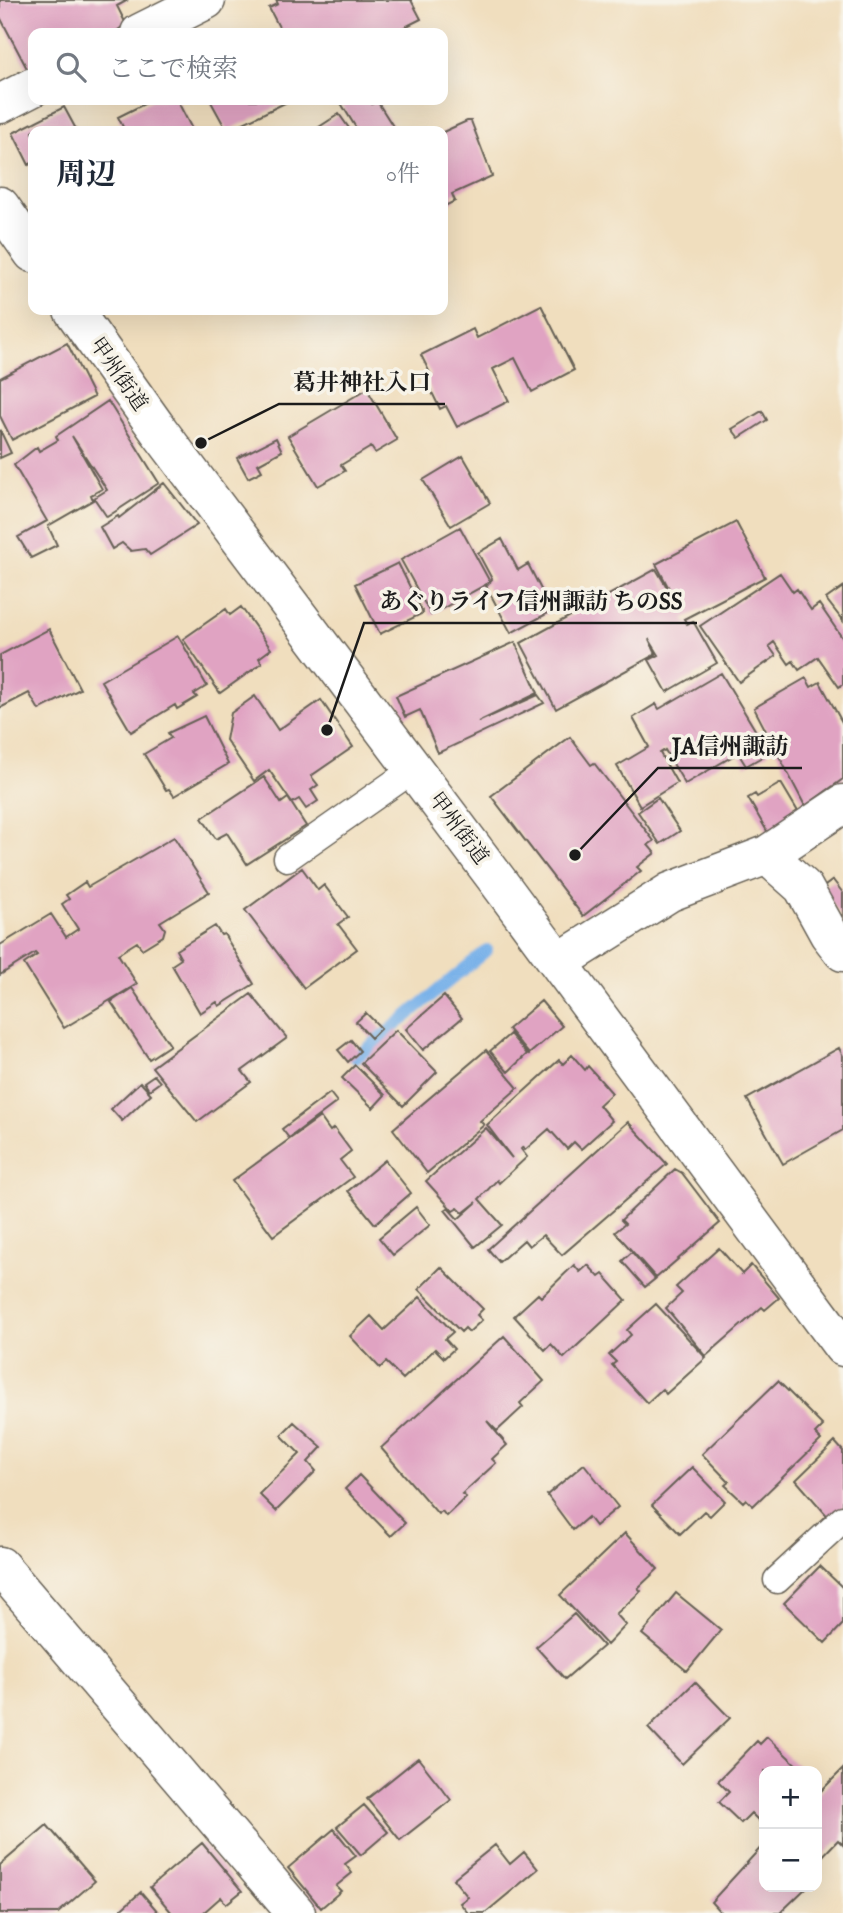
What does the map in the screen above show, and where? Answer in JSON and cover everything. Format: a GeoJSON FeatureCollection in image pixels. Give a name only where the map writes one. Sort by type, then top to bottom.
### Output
{"type":"FeatureCollection","features":[{"type":"Feature","properties":{"kind":"main road"},"geometry":{"type":"LineString","coordinates":[[150,28],[206,0]]}},
{"type":"Feature","properties":{"kind":"main road"},"geometry":{"type":"LineString","coordinates":[[0,104],[28,90]]}},
{"type":"Feature","properties":{"kind":"main road"},"geometry":{"type":"LineString","coordinates":[[0,205],[28,246]]}},
{"type":"Feature","properties":{"kind":"main road","name":"甲州街道"},"geometry":{"type":"LineString","coordinates":[[78,315],[159,431],[559,962],[843,1348]]}},
{"type":"Feature","properties":{"kind":"main road"},"geometry":{"type":"LineString","coordinates":[[559,962],[670,892],[767,855],[843,804]]}},
{"type":"Feature","properties":{"kind":"main road"},"geometry":{"type":"LineString","coordinates":[[767,855],[803,887],[829,934],[843,952]]}},
{"type":"Feature","properties":{"kind":"main road"},"geometry":{"type":"LineString","coordinates":[[0,1566],[296,1913]]}},
{"type":"Feature","properties":{"kind":"lane"},"geometry":{"type":"LineString","coordinates":[[287,858],[414,769]]}},
{"type":"Feature","properties":{"kind":"lane"},"geometry":{"type":"LineString","coordinates":[[777,1580],[843,1519]]}},
{"type":"Feature","properties":{"kind":"building"},"geometry":{"type":"Polygon","coordinates":[[[0,0],[128,0],[117,6],[126,24],[121,28],[28,28],[28,70],[0,17],[0,0]]]}},
{"type":"Feature","properties":{"kind":"building"},"geometry":{"type":"Polygon","coordinates":[[[276,0],[411,0],[421,19],[403,28],[279,28],[269,8],[278,4],[276,0]]]}},
{"type":"Feature","properties":{"kind":"building"},"geometry":{"type":"Polygon","coordinates":[[[142,105],[180,105],[190,126],[122,126],[118,117],[142,105]]]}},
{"type":"Feature","properties":{"kind":"building"},"geometry":{"type":"Polygon","coordinates":[[[213,105],[281,105],[237,126],[224,126],[213,105]]]}},
{"type":"Feature","properties":{"kind":"building"},"geometry":{"type":"Polygon","coordinates":[[[342,105],[380,105],[393,126],[355,126],[342,105]]]}},
{"type":"Feature","properties":{"kind":"building"},"geometry":{"type":"Polygon","coordinates":[[[64,107],[74,126],[28,126],[28,163],[13,133],[64,107]]]}},
{"type":"Feature","properties":{"kind":"building"},"geometry":{"type":"Polygon","coordinates":[[[339,114],[347,126],[321,126],[339,114]]]}},
{"type":"Feature","properties":{"kind":"building"},"geometry":{"type":"Polygon","coordinates":[[[471,121],[492,176],[452,194],[455,201],[448,204],[448,130],[471,121]]]}},
{"type":"Feature","properties":{"kind":"building"},"geometry":{"type":"Polygon","coordinates":[[[541,305],[574,370],[532,392],[515,358],[493,369],[509,401],[457,427],[446,406],[440,409],[425,378],[431,375],[421,355],[473,329],[477,338],[541,305]]]}},
{"type":"Feature","properties":{"kind":"building"},"geometry":{"type":"Polygon","coordinates":[[[67,343],[94,397],[12,440],[0,416],[0,378],[67,343]]]}},
{"type":"Feature","properties":{"kind":"building"},"geometry":{"type":"Polygon","coordinates":[[[367,389],[397,440],[375,453],[371,447],[341,465],[345,471],[318,486],[288,436],[367,389]]]}},
{"type":"Feature","properties":{"kind":"building"},"geometry":{"type":"Polygon","coordinates":[[[108,401],[159,483],[107,517],[94,498],[107,490],[72,436],[102,489],[91,495],[93,500],[48,526],[57,545],[31,558],[18,537],[47,521],[14,465],[37,447],[39,451],[58,440],[56,436],[108,401]]]}},
{"type":"Feature","properties":{"kind":"building"},"geometry":{"type":"Polygon","coordinates":[[[762,411],[767,420],[739,438],[732,429],[762,411]]]}},
{"type":"Feature","properties":{"kind":"building"},"geometry":{"type":"Polygon","coordinates":[[[0,430],[11,453],[0,458],[0,430]]]}},
{"type":"Feature","properties":{"kind":"building"},"geometry":{"type":"Polygon","coordinates":[[[276,438],[282,451],[258,464],[262,471],[248,478],[237,458],[276,438]]]}},
{"type":"Feature","properties":{"kind":"building"},"geometry":{"type":"Polygon","coordinates":[[[463,456],[490,503],[451,526],[423,480],[463,456]]]}},
{"type":"Feature","properties":{"kind":"building"},"geometry":{"type":"Polygon","coordinates":[[[164,483],[197,525],[150,555],[145,549],[131,551],[122,543],[112,549],[100,527],[118,516],[119,518],[164,483]]]}},
{"type":"Feature","properties":{"kind":"building"},"geometry":{"type":"Polygon","coordinates":[[[736,522],[765,577],[684,619],[687,624],[693,621],[717,663],[667,692],[649,660],[659,655],[649,639],[656,654],[556,709],[521,643],[656,569],[680,609],[656,564],[736,522]]]}},
{"type":"Feature","properties":{"kind":"building"},"geometry":{"type":"Polygon","coordinates":[[[460,527],[490,582],[431,615],[401,560],[460,527]]]}},
{"type":"Feature","properties":{"kind":"building"},"geometry":{"type":"Polygon","coordinates":[[[502,539],[518,570],[528,564],[552,611],[511,633],[486,586],[492,579],[478,553],[502,539]]]}},
{"type":"Feature","properties":{"kind":"building"},"geometry":{"type":"Polygon","coordinates":[[[398,563],[423,613],[380,634],[355,584],[398,563]]]}},
{"type":"Feature","properties":{"kind":"building"},"geometry":{"type":"Polygon","coordinates":[[[780,573],[793,592],[797,589],[811,610],[819,604],[843,639],[843,684],[839,687],[818,657],[799,670],[793,661],[789,664],[774,642],[769,646],[776,656],[739,682],[700,626],[780,573]]]}},
{"type":"Feature","properties":{"kind":"building"},"geometry":{"type":"Polygon","coordinates":[[[843,587],[843,621],[826,599],[843,587]]]}},
{"type":"Feature","properties":{"kind":"building"},"geometry":{"type":"Polygon","coordinates":[[[241,607],[271,649],[259,658],[262,663],[220,693],[183,639],[226,609],[230,615],[241,607]]]}},
{"type":"Feature","properties":{"kind":"building"},"geometry":{"type":"Polygon","coordinates":[[[49,629],[80,689],[39,710],[29,693],[0,708],[0,655],[49,629]]]}},
{"type":"Feature","properties":{"kind":"building"},"geometry":{"type":"Polygon","coordinates":[[[178,636],[207,686],[194,694],[197,697],[177,709],[175,705],[131,732],[101,681],[178,636]]]}},
{"type":"Feature","properties":{"kind":"building"},"geometry":{"type":"Polygon","coordinates":[[[515,642],[538,693],[478,722],[538,695],[544,703],[438,753],[420,710],[405,717],[396,696],[515,642]]]}},
{"type":"Feature","properties":{"kind":"building"},"geometry":{"type":"Polygon","coordinates":[[[721,673],[769,753],[746,766],[738,753],[685,784],[665,750],[660,753],[677,783],[640,806],[617,766],[649,747],[633,718],[656,704],[659,709],[721,673]]]}},
{"type":"Feature","properties":{"kind":"building"},"geometry":{"type":"Polygon","coordinates":[[[806,678],[811,687],[820,682],[843,724],[843,779],[805,806],[754,708],[806,678]]]}},
{"type":"Feature","properties":{"kind":"building"},"geometry":{"type":"Polygon","coordinates":[[[255,696],[278,730],[321,700],[353,747],[311,776],[318,785],[311,790],[318,801],[306,809],[299,799],[292,803],[269,770],[254,781],[226,740],[231,713],[255,696]]]}},
{"type":"Feature","properties":{"kind":"building"},"geometry":{"type":"Polygon","coordinates":[[[204,716],[228,764],[174,796],[169,789],[166,790],[144,754],[171,738],[168,733],[204,716]]]}},
{"type":"Feature","properties":{"kind":"building"},"geometry":{"type":"Polygon","coordinates":[[[570,737],[591,765],[594,763],[654,841],[648,845],[655,853],[637,867],[641,871],[583,916],[491,796],[570,737]]]}},
{"type":"Feature","properties":{"kind":"building"},"geometry":{"type":"Polygon","coordinates":[[[264,777],[281,803],[288,798],[306,826],[247,864],[227,833],[216,839],[202,818],[264,777]]]}},
{"type":"Feature","properties":{"kind":"building"},"geometry":{"type":"Polygon","coordinates":[[[781,783],[800,815],[768,833],[748,798],[755,794],[757,797],[781,783]]]}},
{"type":"Feature","properties":{"kind":"building"},"geometry":{"type":"Polygon","coordinates":[[[658,798],[680,831],[660,844],[638,812],[658,798]]]}},
{"type":"Feature","properties":{"kind":"building"},"geometry":{"type":"Polygon","coordinates":[[[174,837],[209,892],[160,922],[165,929],[163,936],[142,949],[137,942],[118,954],[137,984],[64,1028],[24,964],[37,955],[35,953],[0,975],[0,945],[51,914],[66,937],[78,929],[62,904],[69,899],[66,895],[85,882],[88,887],[174,837]]]}},
{"type":"Feature","properties":{"kind":"building"},"geometry":{"type":"Polygon","coordinates":[[[302,868],[318,890],[324,885],[348,917],[338,924],[357,949],[304,988],[245,910],[302,868]]]}},
{"type":"Feature","properties":{"kind":"building"},"geometry":{"type":"Polygon","coordinates":[[[833,880],[843,893],[843,918],[821,889],[833,880]]]}},
{"type":"Feature","properties":{"kind":"building"},"geometry":{"type":"Polygon","coordinates":[[[215,926],[221,935],[224,934],[254,984],[219,1006],[217,1002],[200,1013],[172,965],[181,959],[176,950],[215,926]]]}},
{"type":"Feature","properties":{"kind":"building"},"geometry":{"type":"Polygon","coordinates":[[[132,988],[170,1045],[149,1059],[111,1002],[132,988]]]}},
{"type":"Feature","properties":{"kind":"building"},"geometry":{"type":"Polygon","coordinates":[[[251,994],[287,1038],[242,1071],[251,1082],[197,1122],[152,1067],[251,994]]]}},
{"type":"Feature","properties":{"kind":"building"},"geometry":{"type":"Polygon","coordinates":[[[444,996],[462,1018],[423,1050],[406,1029],[444,996]]]}},
{"type":"Feature","properties":{"kind":"building"},"geometry":{"type":"Polygon","coordinates":[[[541,1001],[562,1026],[529,1054],[508,1029],[541,1001]]]}},
{"type":"Feature","properties":{"kind":"building"},"geometry":{"type":"Polygon","coordinates":[[[366,1013],[381,1028],[371,1038],[356,1022],[366,1013]]]}},
{"type":"Feature","properties":{"kind":"building"},"geometry":{"type":"Polygon","coordinates":[[[396,1030],[437,1072],[403,1106],[361,1063],[396,1030]]]}},
{"type":"Feature","properties":{"kind":"building"},"geometry":{"type":"Polygon","coordinates":[[[510,1034],[527,1054],[508,1072],[490,1051],[510,1034]]]}},
{"type":"Feature","properties":{"kind":"building"},"geometry":{"type":"Polygon","coordinates":[[[351,1040],[360,1051],[348,1062],[338,1050],[351,1040]]]}},
{"type":"Feature","properties":{"kind":"building"},"geometry":{"type":"Polygon","coordinates":[[[839,1048],[843,1056],[843,1130],[783,1164],[747,1099],[839,1048]]]}},
{"type":"Feature","properties":{"kind":"building"},"geometry":{"type":"Polygon","coordinates":[[[486,1050],[518,1088],[480,1121],[484,1125],[427,1173],[393,1129],[486,1050]]]}},
{"type":"Feature","properties":{"kind":"building"},"geometry":{"type":"Polygon","coordinates":[[[572,1055],[585,1070],[588,1066],[612,1093],[599,1105],[612,1121],[581,1149],[574,1142],[567,1149],[549,1129],[525,1150],[523,1147],[521,1149],[527,1157],[499,1183],[497,1180],[479,1199],[502,1225],[475,1247],[445,1210],[448,1208],[458,1219],[477,1202],[463,1213],[458,1208],[453,1211],[426,1181],[486,1128],[512,1158],[487,1125],[559,1060],[563,1064],[572,1055]]]}},
{"type":"Feature","properties":{"kind":"building"},"geometry":{"type":"Polygon","coordinates":[[[355,1065],[385,1095],[373,1108],[342,1078],[355,1065]]]}},
{"type":"Feature","properties":{"kind":"building"},"geometry":{"type":"Polygon","coordinates":[[[154,1075],[160,1082],[149,1090],[144,1082],[154,1075]]]}},
{"type":"Feature","properties":{"kind":"building"},"geometry":{"type":"Polygon","coordinates":[[[140,1082],[151,1094],[122,1121],[111,1109],[140,1082]]]}},
{"type":"Feature","properties":{"kind":"building"},"geometry":{"type":"Polygon","coordinates":[[[330,1093],[337,1102],[289,1138],[282,1129],[330,1093]]]}},
{"type":"Feature","properties":{"kind":"building"},"geometry":{"type":"Polygon","coordinates":[[[320,1117],[330,1131],[334,1128],[351,1151],[340,1160],[353,1177],[273,1236],[232,1181],[320,1117]]]}},
{"type":"Feature","properties":{"kind":"building"},"geometry":{"type":"Polygon","coordinates":[[[628,1122],[667,1164],[562,1255],[543,1235],[529,1246],[524,1240],[499,1262],[488,1249],[628,1122]]]}},
{"type":"Feature","properties":{"kind":"building"},"geometry":{"type":"Polygon","coordinates":[[[385,1160],[411,1193],[375,1224],[348,1191],[385,1160]]]}},
{"type":"Feature","properties":{"kind":"building"},"geometry":{"type":"Polygon","coordinates":[[[675,1169],[682,1173],[720,1223],[656,1278],[615,1232],[625,1224],[621,1220],[675,1169]]]}},
{"type":"Feature","properties":{"kind":"building"},"geometry":{"type":"Polygon","coordinates":[[[416,1207],[430,1225],[393,1255],[379,1238],[416,1207]]]}},
{"type":"Feature","properties":{"kind":"building"},"geometry":{"type":"Polygon","coordinates":[[[719,1248],[742,1274],[751,1265],[779,1298],[765,1310],[762,1307],[706,1356],[666,1308],[682,1293],[676,1287],[719,1248]]]}},
{"type":"Feature","properties":{"kind":"building"},"geometry":{"type":"Polygon","coordinates":[[[632,1252],[655,1279],[645,1287],[622,1261],[632,1252]]]}},
{"type":"Feature","properties":{"kind":"building"},"geometry":{"type":"Polygon","coordinates":[[[574,1265],[580,1272],[588,1265],[599,1277],[603,1274],[626,1300],[564,1358],[551,1344],[545,1350],[514,1316],[538,1294],[541,1297],[574,1265]]]}},
{"type":"Feature","properties":{"kind":"building"},"geometry":{"type":"Polygon","coordinates":[[[441,1267],[483,1309],[477,1315],[482,1320],[469,1332],[465,1328],[461,1332],[419,1289],[441,1267]]]}},
{"type":"Feature","properties":{"kind":"building"},"geometry":{"type":"Polygon","coordinates":[[[420,1297],[453,1332],[445,1339],[454,1349],[444,1358],[435,1349],[403,1379],[386,1362],[380,1368],[350,1336],[371,1316],[384,1330],[420,1297]]]}},
{"type":"Feature","properties":{"kind":"building"},"geometry":{"type":"Polygon","coordinates":[[[656,1304],[706,1358],[666,1394],[662,1389],[647,1403],[612,1365],[616,1362],[609,1355],[631,1335],[627,1330],[656,1304]]]}},
{"type":"Feature","properties":{"kind":"building"},"geometry":{"type":"Polygon","coordinates":[[[504,1336],[544,1381],[520,1403],[523,1407],[497,1431],[487,1421],[507,1445],[492,1459],[496,1463],[462,1494],[466,1497],[446,1516],[442,1511],[438,1514],[381,1448],[504,1336]]]}},
{"type":"Feature","properties":{"kind":"building"},"geometry":{"type":"Polygon","coordinates":[[[778,1381],[823,1426],[815,1434],[821,1440],[753,1506],[746,1499],[743,1502],[725,1485],[729,1482],[702,1454],[778,1381]]]}},
{"type":"Feature","properties":{"kind":"building"},"geometry":{"type":"Polygon","coordinates":[[[294,1422],[322,1447],[308,1462],[316,1471],[276,1511],[259,1494],[300,1454],[281,1435],[294,1422]]]}},
{"type":"Feature","properties":{"kind":"building"},"geometry":{"type":"Polygon","coordinates":[[[835,1442],[843,1451],[843,1507],[830,1519],[796,1480],[835,1442]]]}},
{"type":"Feature","properties":{"kind":"building"},"geometry":{"type":"Polygon","coordinates":[[[584,1464],[618,1507],[595,1526],[588,1517],[573,1530],[547,1495],[584,1464]]]}},
{"type":"Feature","properties":{"kind":"building"},"geometry":{"type":"Polygon","coordinates":[[[692,1467],[725,1501],[710,1516],[704,1511],[680,1534],[652,1505],[692,1467]]]}},
{"type":"Feature","properties":{"kind":"building"},"geometry":{"type":"Polygon","coordinates":[[[359,1475],[405,1523],[391,1536],[345,1489],[359,1475]]]}},
{"type":"Feature","properties":{"kind":"building"},"geometry":{"type":"Polygon","coordinates":[[[625,1533],[658,1569],[638,1588],[641,1591],[616,1614],[626,1625],[607,1645],[560,1595],[625,1533]]]}},
{"type":"Feature","properties":{"kind":"building"},"geometry":{"type":"Polygon","coordinates":[[[820,1566],[843,1588],[843,1624],[825,1643],[784,1603],[820,1566]]]}},
{"type":"Feature","properties":{"kind":"building"},"geometry":{"type":"Polygon","coordinates":[[[676,1593],[721,1630],[687,1671],[642,1634],[676,1593]]]}},
{"type":"Feature","properties":{"kind":"building"},"geometry":{"type":"Polygon","coordinates":[[[574,1614],[603,1646],[565,1679],[536,1647],[574,1614]]]}},
{"type":"Feature","properties":{"kind":"building"},"geometry":{"type":"Polygon","coordinates":[[[695,1682],[730,1718],[682,1764],[648,1728],[695,1682]]]}},
{"type":"Feature","properties":{"kind":"building"},"geometry":{"type":"Polygon","coordinates":[[[767,1737],[798,1766],[759,1766],[759,1821],[751,1813],[741,1823],[719,1802],[729,1792],[718,1781],[757,1741],[760,1744],[767,1737]]]}},
{"type":"Feature","properties":{"kind":"building"},"geometry":{"type":"Polygon","coordinates":[[[418,1758],[451,1800],[400,1840],[367,1799],[418,1758]]]}},
{"type":"Feature","properties":{"kind":"building"},"geometry":{"type":"Polygon","coordinates":[[[843,1769],[843,1845],[838,1840],[822,1857],[822,1829],[822,1790],[843,1769]]]}},
{"type":"Feature","properties":{"kind":"building"},"geometry":{"type":"Polygon","coordinates":[[[364,1805],[388,1832],[361,1855],[337,1827],[364,1805]]]}},
{"type":"Feature","properties":{"kind":"building"},"geometry":{"type":"Polygon","coordinates":[[[47,1825],[95,1881],[58,1913],[0,1913],[0,1865],[47,1825]]]}},
{"type":"Feature","properties":{"kind":"building"},"geometry":{"type":"Polygon","coordinates":[[[334,1829],[356,1856],[345,1864],[352,1873],[336,1886],[341,1891],[321,1908],[288,1868],[334,1829]]]}},
{"type":"Feature","properties":{"kind":"building"},"geometry":{"type":"Polygon","coordinates":[[[202,1843],[242,1891],[226,1904],[221,1897],[203,1913],[172,1913],[150,1887],[202,1843]]]}},
{"type":"Feature","properties":{"kind":"building"},"geometry":{"type":"Polygon","coordinates":[[[495,1845],[510,1864],[524,1852],[538,1869],[485,1913],[468,1913],[460,1903],[468,1897],[453,1879],[495,1845]]]}},
{"type":"Feature","properties":{"kind":"building"},"geometry":{"type":"Polygon","coordinates":[[[759,1849],[759,1892],[802,1892],[780,1913],[721,1913],[711,1902],[759,1849]]]}},
{"type":"Feature","properties":{"kind":"building"},"geometry":{"type":"Polygon","coordinates":[[[141,1892],[159,1913],[117,1913],[141,1892]]]}},
{"type":"Feature","properties":{"kind":"waterway"},"geometry":{"type":"LineString","coordinates":[[356,1058],[487,950]]}},
{"type":"Feature","properties":{"kind":"place","name":"葛井神社入口"},"geometry":{"type":"Point","coordinates":[201,443]}},
{"type":"Feature","properties":{"kind":"place","name":"あぐりライフ信州諏訪 ちのSS"},"geometry":{"type":"Point","coordinates":[327,730]}},
{"type":"Feature","properties":{"kind":"place","name":"JA信州諏訪"},"geometry":{"type":"Point","coordinates":[575,855]}}]}
